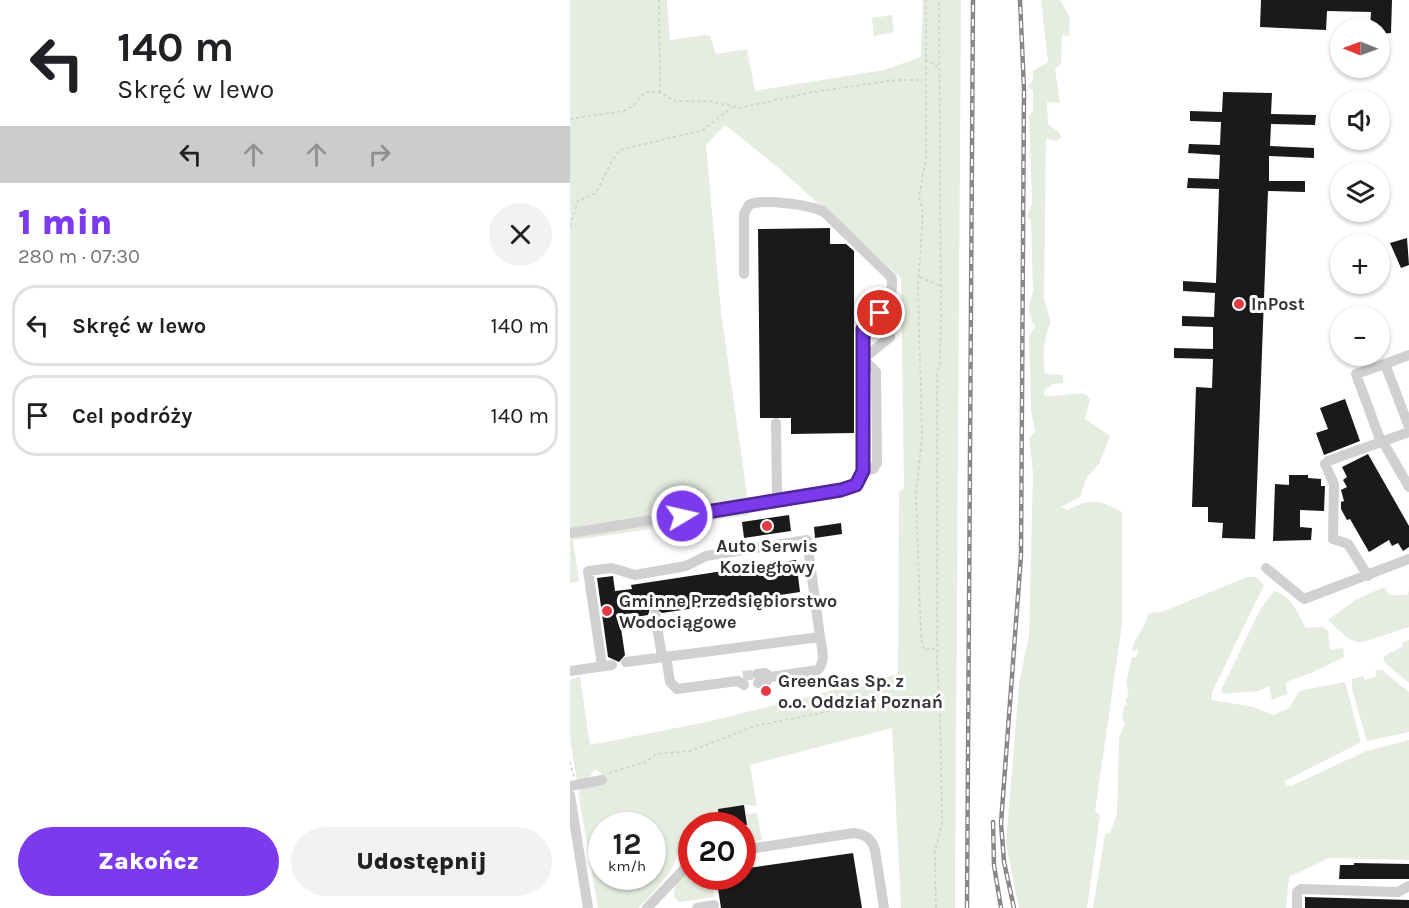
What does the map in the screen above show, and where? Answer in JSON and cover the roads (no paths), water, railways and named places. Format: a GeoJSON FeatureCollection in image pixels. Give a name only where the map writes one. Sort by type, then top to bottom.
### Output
{"type":"FeatureCollection","features":[{"type":"Feature","properties":{"kind":"street"},"geometry":{"type":"LineString","coordinates":[[744,274],[744,214],[749,205],[760,202],[817,208],[892,278],[890,337],[863,359]]}},
{"type":"Feature","properties":{"kind":"street"},"geometry":{"type":"LineString","coordinates":[[570,533],[849,488],[861,478],[863,471],[863,359],[866,321],[880,313],[892,319]]}},
{"type":"Feature","properties":{"kind":"street"},"geometry":{"type":"LineString","coordinates":[[1390,362],[1409,355]]}},
{"type":"Feature","properties":{"kind":"street"},"geometry":{"type":"LineString","coordinates":[[863,359],[876,372],[877,463],[873,469],[863,471]]}},
{"type":"Feature","properties":{"kind":"street"},"geometry":{"type":"LineString","coordinates":[[1379,366],[1356,374],[1382,442],[1409,487]]}},
{"type":"Feature","properties":{"kind":"street"},"geometry":{"type":"LineString","coordinates":[[1386,366],[1409,428]]}},
{"type":"Feature","properties":{"kind":"street"},"geometry":{"type":"LineString","coordinates":[[863,390],[876,390]]}},
{"type":"Feature","properties":{"kind":"street"},"geometry":{"type":"LineString","coordinates":[[776,423],[777,499]]}},
{"type":"Feature","properties":{"kind":"street"},"geometry":{"type":"LineString","coordinates":[[1368,576],[1348,544],[1333,539],[1334,484],[1325,464],[1328,460],[1409,432]]}},
{"type":"Feature","properties":{"kind":"street"},"geometry":{"type":"LineString","coordinates":[[570,671],[607,665],[588,572],[612,568],[635,575],[686,566],[706,556],[807,540],[823,658],[818,670],[770,677],[766,682],[758,679]]}},
{"type":"Feature","properties":{"kind":"street"},"geometry":{"type":"LineString","coordinates":[[1266,568],[1304,599],[1409,559]]}},
{"type":"Feature","properties":{"kind":"street"},"geometry":{"type":"LineString","coordinates":[[655,614],[670,682],[677,689],[742,681]]}},
{"type":"Feature","properties":{"kind":"street"},"geometry":{"type":"LineString","coordinates":[[626,662],[664,656],[674,658],[820,637]]}},
{"type":"Feature","properties":{"kind":"street"},"geometry":{"type":"LineString","coordinates":[[570,786],[602,780]]}},
{"type":"Feature","properties":{"kind":"street"},"geometry":{"type":"LineString","coordinates":[[570,795],[588,908]]}},
{"type":"Feature","properties":{"kind":"street"},"geometry":{"type":"LineString","coordinates":[[756,848],[854,833],[865,835],[872,841],[875,850],[884,908]]}},
{"type":"Feature","properties":{"kind":"street"},"geometry":{"type":"LineString","coordinates":[[647,908],[678,876]]}},
{"type":"Feature","properties":{"kind":"street"},"geometry":{"type":"LineString","coordinates":[[1297,908],[1297,892],[1301,889],[1398,892],[1409,886]]}},
{"type":"Feature","properties":{"kind":"street"},"geometry":{"type":"LineString","coordinates":[[697,908],[714,905]]}},
{"type":"Feature","properties":{"kind":"tunnel"},"geometry":{"type":"LineString","coordinates":[[743,676],[757,674]]}},
{"type":"Feature","properties":{"kind":"railway"},"geometry":{"type":"LineString","coordinates":[[967,908],[973,0]]}},
{"type":"Feature","properties":{"kind":"railway"},"geometry":{"type":"LineString","coordinates":[[1014,908],[1004,862],[1001,823],[1021,555],[1024,89],[1020,0]]}},
{"type":"Feature","properties":{"kind":"railway"},"geometry":{"type":"LineString","coordinates":[[993,822],[994,865],[1001,908]]}},
{"type":"Feature","properties":{"kind":"place","name":"InPost"},"geometry":{"type":"Point","coordinates":[1239,304]}},
{"type":"Feature","properties":{"kind":"place","name":"Auto Serwis Koziegłowy"},"geometry":{"type":"Point","coordinates":[767,526]}},
{"type":"Feature","properties":{"kind":"place","name":"Gminne Przedsiębiorstwo Wodociągowe"},"geometry":{"type":"Point","coordinates":[607,611]}},
{"type":"Feature","properties":{"kind":"place","name":"GreenGas Sp. z o.o. Oddział Poznań"},"geometry":{"type":"Point","coordinates":[766,691]}}]}
